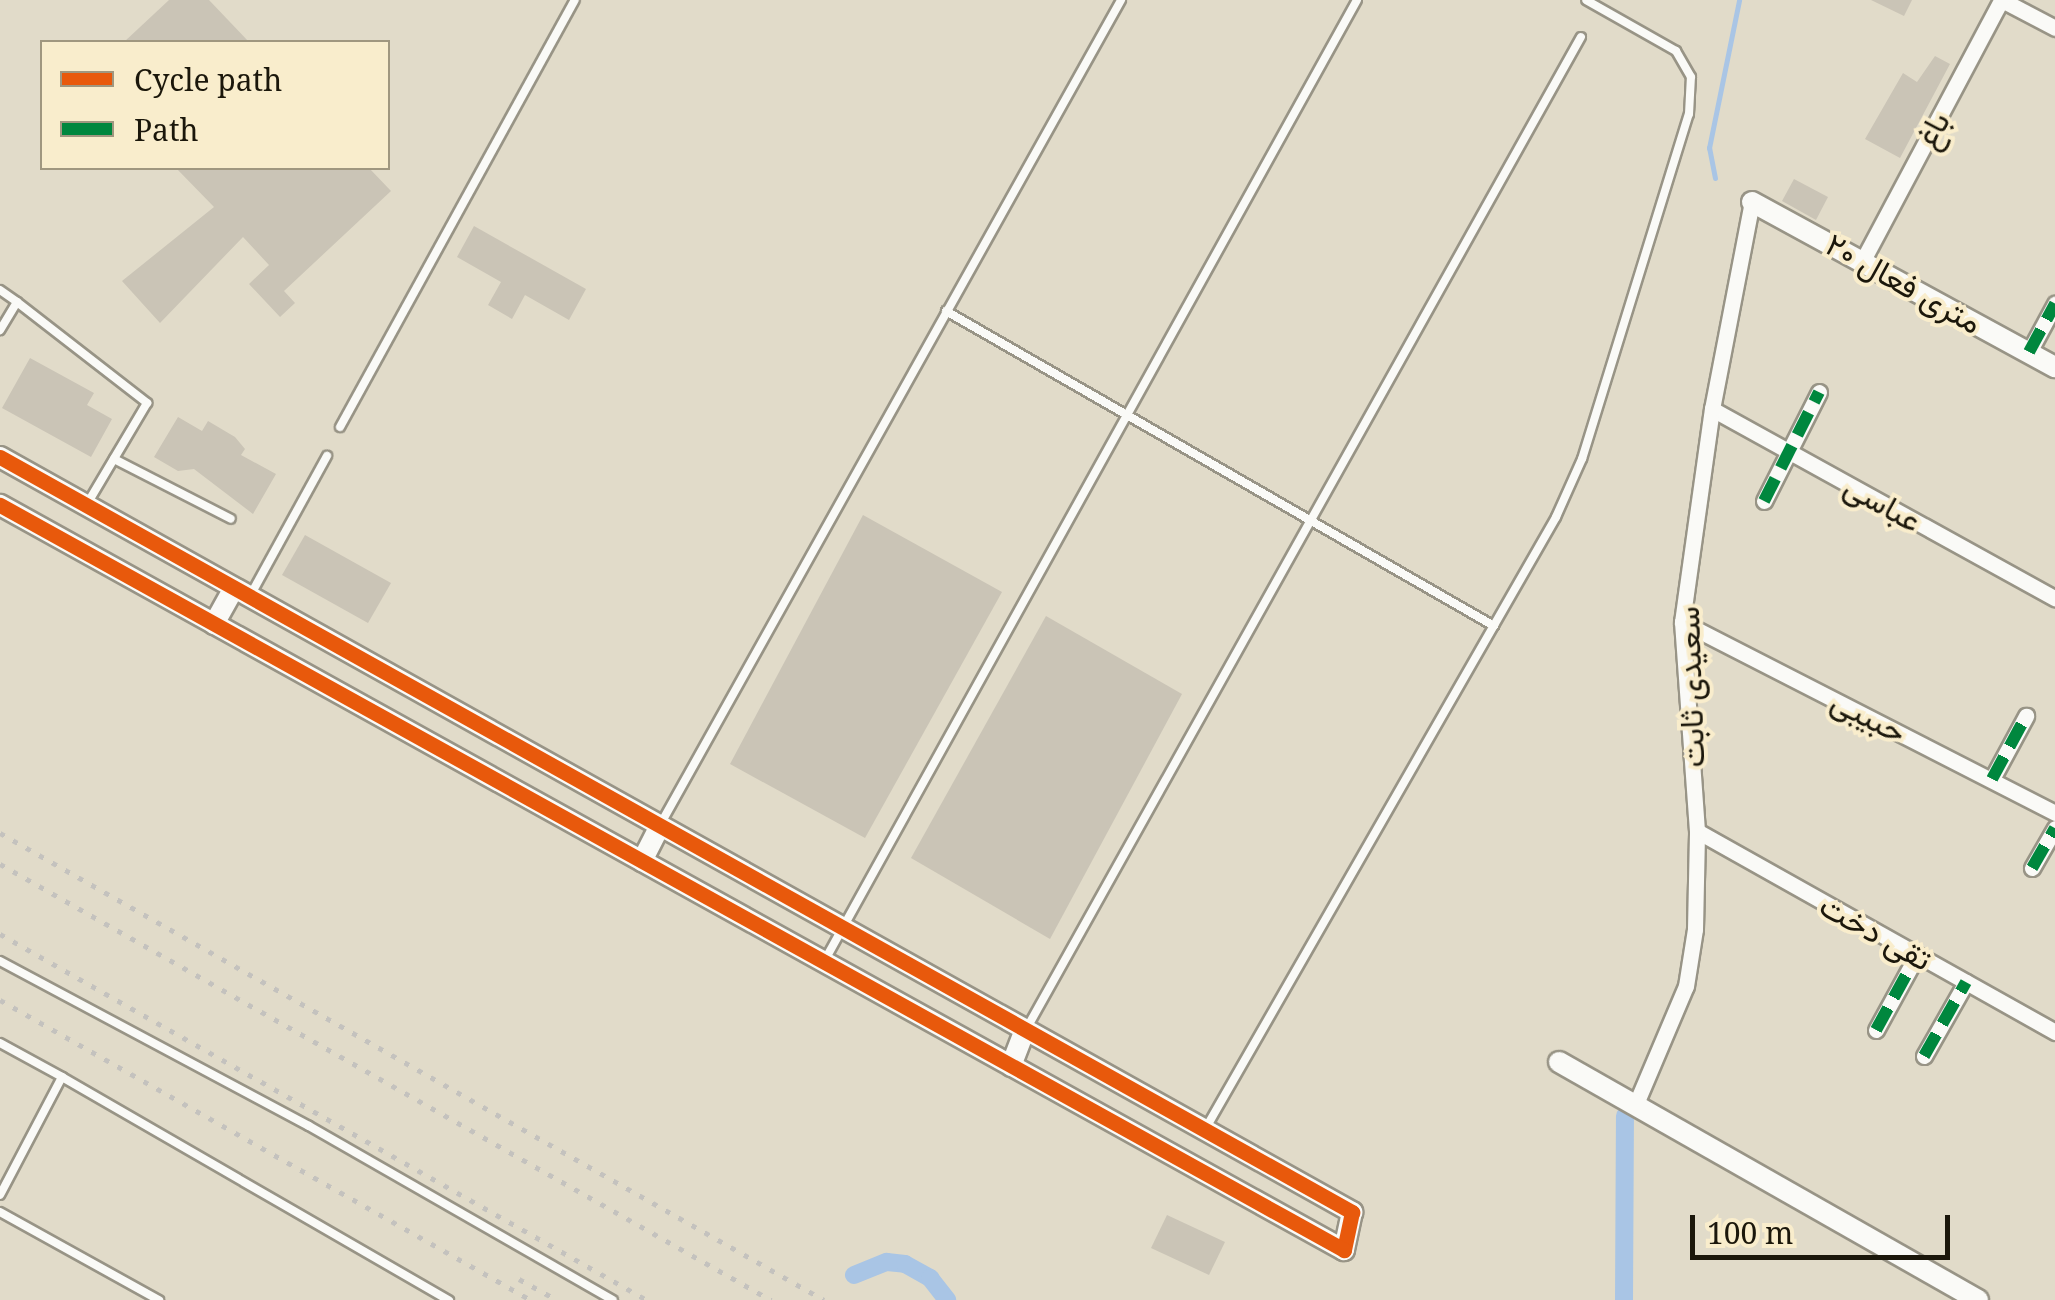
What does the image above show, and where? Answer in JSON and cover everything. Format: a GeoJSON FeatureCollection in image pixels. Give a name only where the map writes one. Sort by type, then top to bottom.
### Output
{"type":"FeatureCollection","features":[{"type":"Feature","properties":{"kind":"street"},"geometry":{"type":"LineString","coordinates":[[2002,0],[2055,28]]}},
{"type":"Feature","properties":{"kind":"street","name":"باغ"},"geometry":{"type":"LineString","coordinates":[[1863,260],[2002,0]]}},
{"type":"Feature","properties":{"kind":"street","name":"۲۰ متری فعال"},"geometry":{"type":"LineString","coordinates":[[1752,202],[2055,366]]}},
{"type":"Feature","properties":{"kind":"street","name":"سعیدی ثابت"},"geometry":{"type":"LineString","coordinates":[[1635,1106],[1686,986],[1697,831],[1682,622],[1712,409],[1752,202]]}},
{"type":"Feature","properties":{"kind":"street"},"geometry":{"type":"LineString","coordinates":[[2029,352],[2055,304]]}},
{"type":"Feature","properties":{"kind":"street"},"geometry":{"type":"LineString","coordinates":[[1764,501],[1819,392]]}},
{"type":"Feature","properties":{"kind":"street","name":"عباسی"},"geometry":{"type":"LineString","coordinates":[[1712,409],[2055,598]]}},
{"type":"Feature","properties":{"kind":"street"},"geometry":{"type":"LineString","coordinates":[[0,457],[1352,1212],[1344,1250],[0,505]]}},
{"type":"Feature","properties":{"kind":"street"},"geometry":{"type":"LineString","coordinates":[[214,624],[242,592]]}},
{"type":"Feature","properties":{"kind":"street","name":"حبیبی"},"geometry":{"type":"LineString","coordinates":[[1682,622],[2055,813]]}},
{"type":"Feature","properties":{"kind":"street"},"geometry":{"type":"LineString","coordinates":[[1992,779],[2026,716]]}},
{"type":"Feature","properties":{"kind":"street"},"geometry":{"type":"LineString","coordinates":[[642,861],[660,826]]}},
{"type":"Feature","properties":{"kind":"street"},"geometry":{"type":"LineString","coordinates":[[2032,868],[2055,828]]}},
{"type":"Feature","properties":{"kind":"street","name":"تقی دخت"},"geometry":{"type":"LineString","coordinates":[[1697,831],[2055,1032]]}},
{"type":"Feature","properties":{"kind":"street"},"geometry":{"type":"LineString","coordinates":[[1876,1030],[1916,954]]}},
{"type":"Feature","properties":{"kind":"street"},"geometry":{"type":"LineString","coordinates":[[1924,1056],[1966,982]]}},
{"type":"Feature","properties":{"kind":"street"},"geometry":{"type":"LineString","coordinates":[[1011,1066],[1026,1030]]}},
{"type":"Feature","properties":{"kind":"street"},"geometry":{"type":"LineString","coordinates":[[1559,1062],[1978,1300]]}},
{"type":"Feature","properties":{"kind":"street"},"geometry":{"type":"LineString","coordinates":[[1188,1164],[1205,1130]]}},
{"type":"Feature","properties":{"kind":"lane"},"geometry":{"type":"LineString","coordinates":[[340,426],[575,0]]}},
{"type":"Feature","properties":{"kind":"lane"},"geometry":{"type":"LineString","coordinates":[[660,826],[1121,0]]}},
{"type":"Feature","properties":{"kind":"lane"},"geometry":{"type":"LineString","coordinates":[[824,962],[1131,416],[1357,0]]}},
{"type":"Feature","properties":{"kind":"lane"},"geometry":{"type":"LineString","coordinates":[[1205,1130],[1494,626],[1582,458],[1689,114],[1691,77],[1676,50],[1586,0]]}},
{"type":"Feature","properties":{"kind":"lane"},"geometry":{"type":"LineString","coordinates":[[1026,1030],[1581,36]]}},
{"type":"Feature","properties":{"kind":"lane"},"geometry":{"type":"LineString","coordinates":[[0,290],[146,403],[86,506]]}},
{"type":"Feature","properties":{"kind":"lane"},"geometry":{"type":"LineString","coordinates":[[0,330],[17,302]]}},
{"type":"Feature","properties":{"kind":"lane"},"geometry":{"type":"LineString","coordinates":[[946,310],[1494,626]]}},
{"type":"Feature","properties":{"kind":"lane"},"geometry":{"type":"LineString","coordinates":[[242,592],[327,456]]}},
{"type":"Feature","properties":{"kind":"lane"},"geometry":{"type":"LineString","coordinates":[[114,459],[231,518]]}},
{"type":"Feature","properties":{"kind":"lane"},"geometry":{"type":"LineString","coordinates":[[0,961],[309,1126],[613,1300]]}},
{"type":"Feature","properties":{"kind":"lane"},"geometry":{"type":"LineString","coordinates":[[0,1043],[449,1300]]}},
{"type":"Feature","properties":{"kind":"lane"},"geometry":{"type":"LineString","coordinates":[[0,1195],[62,1077]]}},
{"type":"Feature","properties":{"kind":"lane"},"geometry":{"type":"LineString","coordinates":[[0,1212],[159,1300]]}},
{"type":"Feature","properties":{"kind":"building"},"geometry":{"type":"Polygon","coordinates":[[[169,0],[209,0],[247,40],[126,40],[169,0]]]}},
{"type":"Feature","properties":{"kind":"building"},"geometry":{"type":"Polygon","coordinates":[[[1871,0],[1912,0],[1904,16],[1871,0]]]}},
{"type":"Feature","properties":{"kind":"building"},"geometry":{"type":"Polygon","coordinates":[[[1935,56],[1950,64],[1900,158],[1865,139],[1903,73],[1917,82],[1935,56]]]}},
{"type":"Feature","properties":{"kind":"building"},"geometry":{"type":"Polygon","coordinates":[[[178,170],[371,170],[391,191],[284,291],[295,303],[280,317],[249,284],[269,265],[243,237],[160,323],[122,281],[214,207],[178,170]]]}},
{"type":"Feature","properties":{"kind":"building"},"geometry":{"type":"Polygon","coordinates":[[[1794,179],[1828,197],[1816,220],[1782,201],[1794,179]]]}},
{"type":"Feature","properties":{"kind":"building"},"geometry":{"type":"Polygon","coordinates":[[[474,226],[586,289],[569,320],[525,295],[512,319],[488,305],[501,282],[457,257],[474,226]]]}},
{"type":"Feature","properties":{"kind":"building"},"geometry":{"type":"Polygon","coordinates":[[[30,358],[94,393],[87,405],[112,419],[91,457],[2,408],[30,358]]]}},
{"type":"Feature","properties":{"kind":"building"},"geometry":{"type":"Polygon","coordinates":[[[178,417],[202,431],[208,421],[235,437],[245,449],[241,455],[276,474],[253,514],[194,469],[178,471],[154,457],[178,417]]]}},
{"type":"Feature","properties":{"kind":"building"},"geometry":{"type":"Polygon","coordinates":[[[863,515],[1002,592],[865,838],[730,764],[863,515]]]}},
{"type":"Feature","properties":{"kind":"building"},"geometry":{"type":"Polygon","coordinates":[[[305,535],[391,583],[368,623],[282,575],[305,535]]]}},
{"type":"Feature","properties":{"kind":"building"},"geometry":{"type":"Polygon","coordinates":[[[1046,616],[1182,694],[1050,939],[911,858],[1046,616]]]}},
{"type":"Feature","properties":{"kind":"building"},"geometry":{"type":"Polygon","coordinates":[[[1167,1215],[1225,1242],[1209,1275],[1151,1248],[1167,1215]]]}},
{"type":"Feature","properties":{"kind":"waterway"},"geometry":{"type":"LineString","coordinates":[[1715,178],[1709,148],[1739,0]]}},
{"type":"Feature","properties":{"kind":"waterway"},"geometry":{"type":"LineString","coordinates":[[1624,1300],[1625,1116]]}},
{"type":"Feature","properties":{"kind":"waterway"},"geometry":{"type":"LineString","coordinates":[[854,1275],[887,1262],[905,1264],[930,1278],[947,1300]]}},
{"type":"Feature","properties":{"kind":"railway"},"geometry":{"type":"LineString","coordinates":[[0,833],[824,1300]]}},
{"type":"Feature","properties":{"kind":"railway"},"geometry":{"type":"LineString","coordinates":[[0,864],[771,1300]]}},
{"type":"Feature","properties":{"kind":"railway"},"geometry":{"type":"LineString","coordinates":[[0,934],[647,1300]]}},
{"type":"Feature","properties":{"kind":"railway"},"geometry":{"type":"LineString","coordinates":[[0,1000],[531,1300]]}},
{"type":"Feature","properties":{"kind":"railway"},"geometry":{"type":"LineString","coordinates":[[519,1279],[557,1300]]}},
{"type":"Feature","properties":{"kind":"marked path"},"geometry":{"type":"LineString","coordinates":[[2029,352],[2055,304]]}},
{"type":"Feature","properties":{"kind":"marked path"},"geometry":{"type":"LineString","coordinates":[[1764,501],[1819,392]]}},
{"type":"Feature","properties":{"kind":"marked path"},"geometry":{"type":"LineString","coordinates":[[1992,779],[2026,716]]}},
{"type":"Feature","properties":{"kind":"marked path"},"geometry":{"type":"LineString","coordinates":[[2032,868],[2055,828]]}},
{"type":"Feature","properties":{"kind":"marked path"},"geometry":{"type":"LineString","coordinates":[[1876,1030],[1917,955]]}},
{"type":"Feature","properties":{"kind":"marked path"},"geometry":{"type":"LineString","coordinates":[[1924,1056],[1966,982]]}},
{"type":"Feature","properties":{"kind":"cycle path"},"geometry":{"type":"LineString","coordinates":[[0,457],[1352,1212],[1344,1250],[0,505]]}}]}
